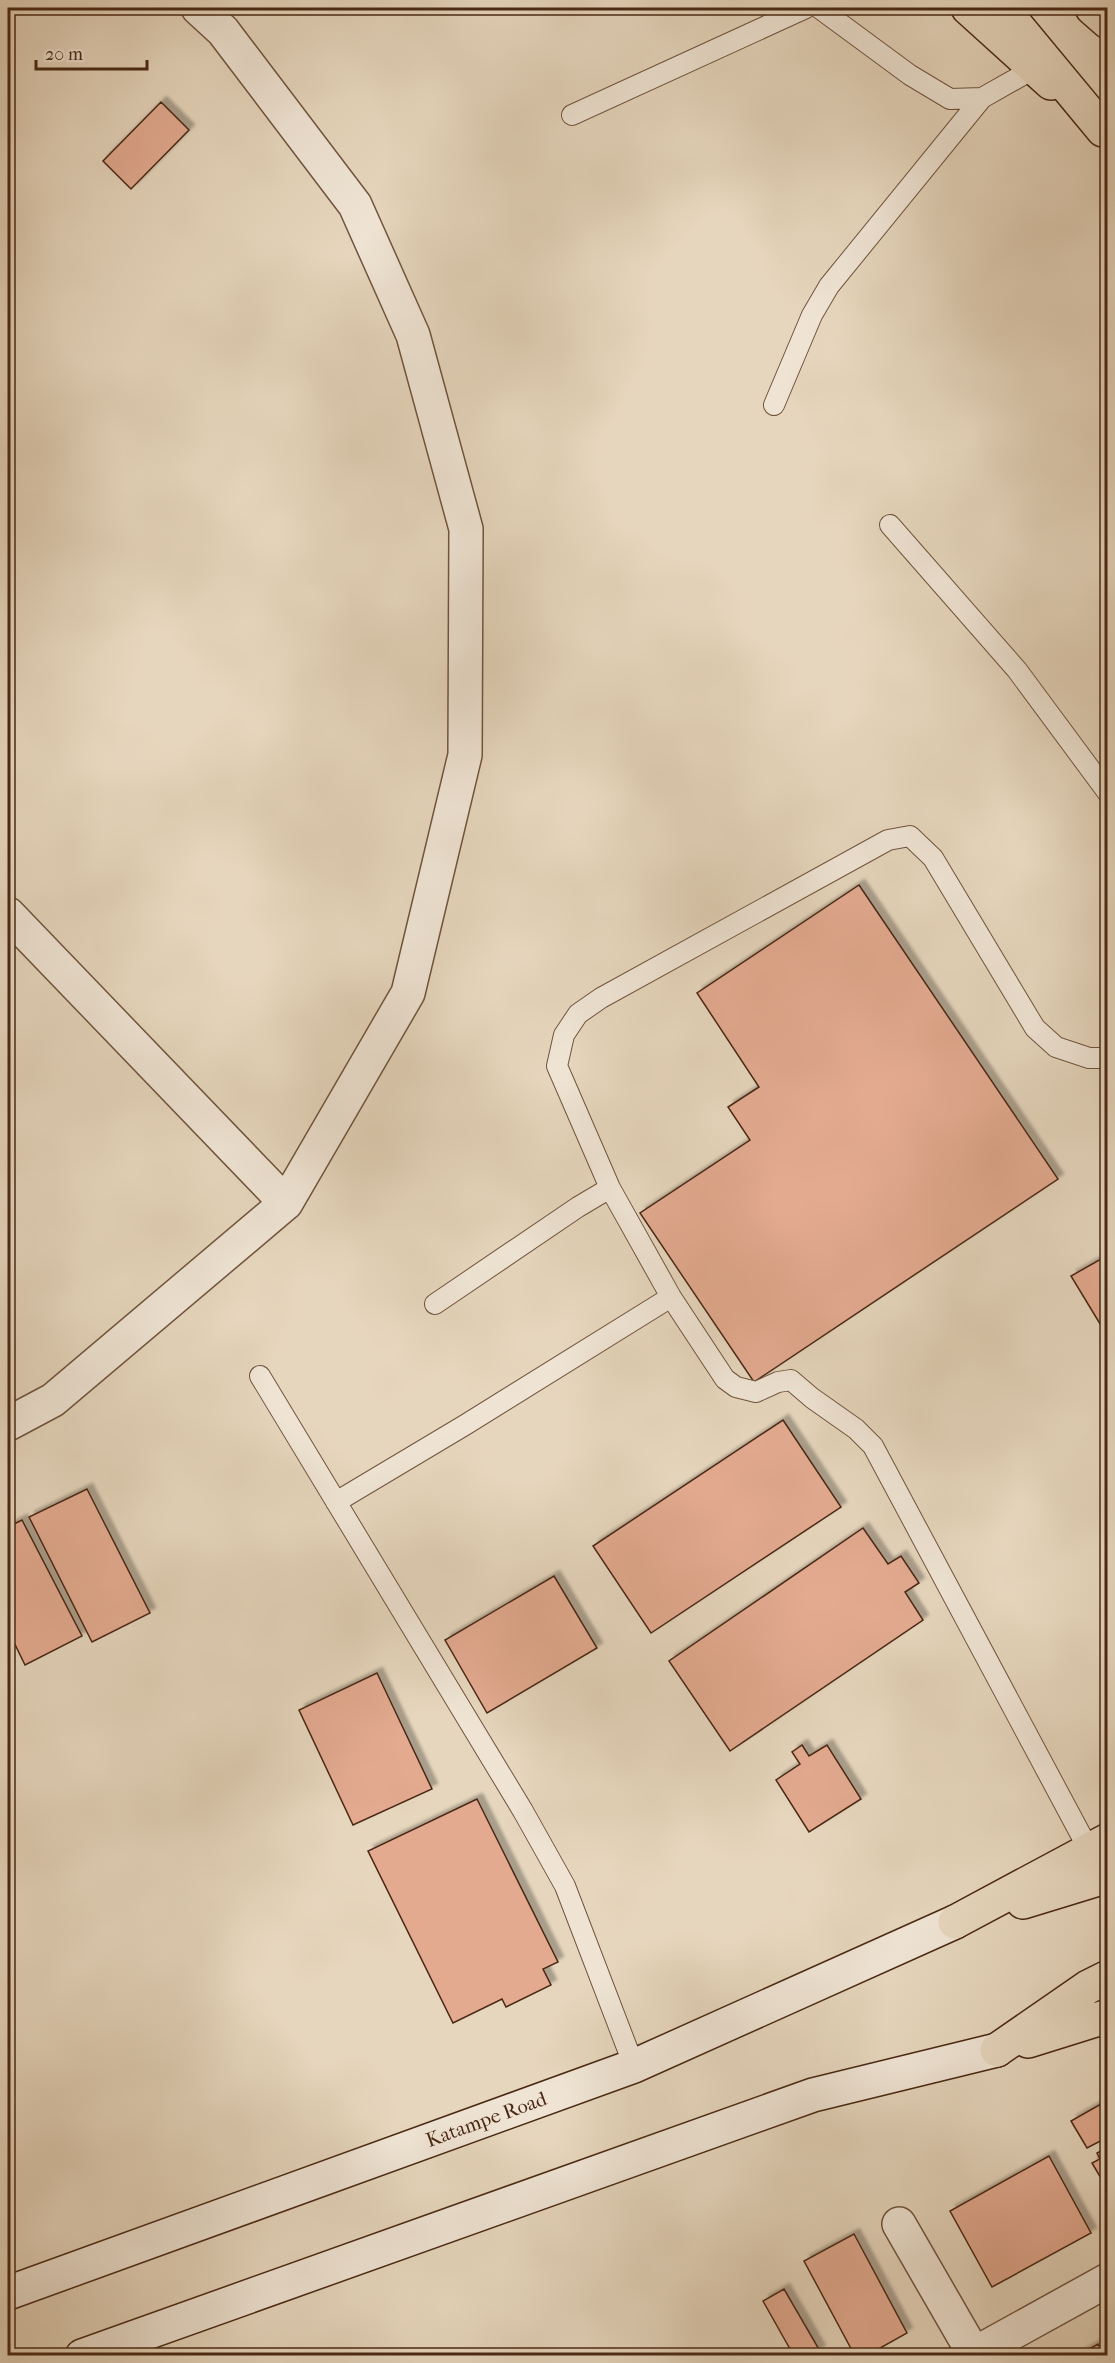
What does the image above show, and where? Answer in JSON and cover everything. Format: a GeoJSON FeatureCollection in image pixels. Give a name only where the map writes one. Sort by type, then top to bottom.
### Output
{"type":"FeatureCollection","features":[{"type":"Feature","properties":{"kind":"highway"},"geometry":{"type":"LineString","coordinates":[[968,8],[1105,132]]}},
{"type":"Feature","properties":{"kind":"highway"},"geometry":{"type":"LineString","coordinates":[[1002,8],[1105,132]]}},
{"type":"Feature","properties":{"kind":"highway"},"geometry":{"type":"LineString","coordinates":[[1092,8],[1107,22]]}},
{"type":"Feature","properties":{"kind":"highway"},"geometry":{"type":"LineString","coordinates":[[955,1922],[1098,1845]]}},
{"type":"Feature","properties":{"kind":"highway"},"geometry":{"type":"LineString","coordinates":[[955,1922],[1107,1876]]}},
{"type":"Feature","properties":{"kind":"highway"},"geometry":{"type":"LineString","coordinates":[[997,2050],[1088,1987],[1107,1977]]}},
{"type":"Feature","properties":{"kind":"highway"},"geometry":{"type":"LineString","coordinates":[[997,2050],[1107,2016]]}},
{"type":"Feature","properties":{"kind":"street"},"geometry":{"type":"LineString","coordinates":[[8,1424],[53,1400],[286,1203],[408,993],[465,755],[466,529],[413,335],[355,205],[223,31],[198,8]]}},
{"type":"Feature","properties":{"kind":"street"},"geometry":{"type":"LineString","coordinates":[[8,914],[286,1203]]}},
{"type":"Feature","properties":{"kind":"street","name":"Katampe Road"},"geometry":{"type":"LineString","coordinates":[[8,2293],[634,2066],[955,1922]]}},
{"type":"Feature","properties":{"kind":"street"},"geometry":{"type":"LineString","coordinates":[[82,2355],[813,2095],[997,2050]]}},
{"type":"Feature","properties":{"kind":"street"},"geometry":{"type":"LineString","coordinates":[[900,2224],[974,2355],[1107,2280]]}},
{"type":"Feature","properties":{"kind":"lane"},"geometry":{"type":"LineString","coordinates":[[572,115],[806,8]]}},
{"type":"Feature","properties":{"kind":"lane"},"geometry":{"type":"LineString","coordinates":[[819,8],[910,75],[950,99],[982,98]]}},
{"type":"Feature","properties":{"kind":"lane"},"geometry":{"type":"LineString","coordinates":[[774,405],[812,315],[829,286],[982,98],[1035,68]]}},
{"type":"Feature","properties":{"kind":"lane"},"geometry":{"type":"LineString","coordinates":[[890,525],[1017,670],[1107,792]]}},
{"type":"Feature","properties":{"kind":"lane"},"geometry":{"type":"LineString","coordinates":[[1098,1845],[873,1446],[855,1429],[791,1380],[778,1382],[756,1392],[736,1387],[725,1379],[671,1297],[610,1188],[557,1066],[564,1035],[579,1014],[601,998],[888,840],[910,836],[933,858],[1035,1028],[1056,1047],[1089,1058],[1107,1058]]}},
{"type":"Feature","properties":{"kind":"lane"},"geometry":{"type":"LineString","coordinates":[[435,1304],[610,1188]]}},
{"type":"Feature","properties":{"kind":"lane"},"geometry":{"type":"LineString","coordinates":[[336,1502],[456,1431],[671,1297]]}},
{"type":"Feature","properties":{"kind":"lane"},"geometry":{"type":"LineString","coordinates":[[260,1376],[523,1811],[565,1886],[634,2066]]}},
{"type":"Feature","properties":{"kind":"building"},"geometry":{"type":"Polygon","coordinates":[[[161,102],[189,130],[131,189],[103,161],[161,102]]]}},
{"type":"Feature","properties":{"kind":"building"},"geometry":{"type":"Polygon","coordinates":[[[859,885],[1058,1179],[754,1382],[640,1213],[750,1140],[728,1107],[759,1087],[697,993],[859,885]]]}},
{"type":"Feature","properties":{"kind":"building"},"geometry":{"type":"Polygon","coordinates":[[[1108,1255],[1108,1337],[1071,1276],[1108,1255]]]}},
{"type":"Feature","properties":{"kind":"building"},"geometry":{"type":"Polygon","coordinates":[[[783,1420],[841,1507],[651,1633],[593,1546],[783,1420]]]}},
{"type":"Feature","properties":{"kind":"building"},"geometry":{"type":"Polygon","coordinates":[[[87,1489],[150,1613],[92,1642],[29,1517],[87,1489]]]}},
{"type":"Feature","properties":{"kind":"building"},"geometry":{"type":"Polygon","coordinates":[[[22,1520],[82,1636],[25,1665],[8,1630],[8,1527],[22,1520]]]}},
{"type":"Feature","properties":{"kind":"building"},"geometry":{"type":"Polygon","coordinates":[[[863,1528],[888,1564],[901,1556],[919,1583],[905,1592],[923,1620],[730,1751],[669,1661],[863,1528]]]}},
{"type":"Feature","properties":{"kind":"building"},"geometry":{"type":"Polygon","coordinates":[[[554,1576],[597,1648],[487,1713],[445,1640],[554,1576]]]}},
{"type":"Feature","properties":{"kind":"building"},"geometry":{"type":"Polygon","coordinates":[[[377,1673],[432,1789],[353,1825],[299,1710],[377,1673]]]}},
{"type":"Feature","properties":{"kind":"building"},"geometry":{"type":"Polygon","coordinates":[[[802,1745],[809,1756],[827,1745],[861,1799],[809,1832],[776,1780],[800,1764],[792,1752],[802,1745]]]}},
{"type":"Feature","properties":{"kind":"building"},"geometry":{"type":"Polygon","coordinates":[[[477,1799],[558,1962],[543,1969],[551,1985],[506,2007],[502,1999],[453,2023],[368,1851],[477,1799]]]}},
{"type":"Feature","properties":{"kind":"building"},"geometry":{"type":"Polygon","coordinates":[[[1108,2100],[1108,2137],[1087,2148],[1071,2121],[1108,2100]]]}},
{"type":"Feature","properties":{"kind":"building"},"geometry":{"type":"Polygon","coordinates":[[[1108,2147],[1108,2190],[1092,2163],[1100,2159],[1097,2153],[1108,2147]]]}},
{"type":"Feature","properties":{"kind":"building"},"geometry":{"type":"Polygon","coordinates":[[[1049,2156],[1091,2233],[992,2287],[950,2211],[1049,2156]]]}},
{"type":"Feature","properties":{"kind":"building"},"geometry":{"type":"Polygon","coordinates":[[[854,2234],[907,2333],[866,2356],[855,2356],[804,2261],[854,2234]]]}},
{"type":"Feature","properties":{"kind":"building"},"geometry":{"type":"Polygon","coordinates":[[[784,2289],[820,2351],[811,2356],[794,2356],[763,2301],[784,2289]]]}},
{"type":"Feature","properties":{"kind":"building"},"geometry":{"type":"Polygon","coordinates":[[[1098,2344],[1104,2356],[1077,2356],[1098,2344]]]}}]}
